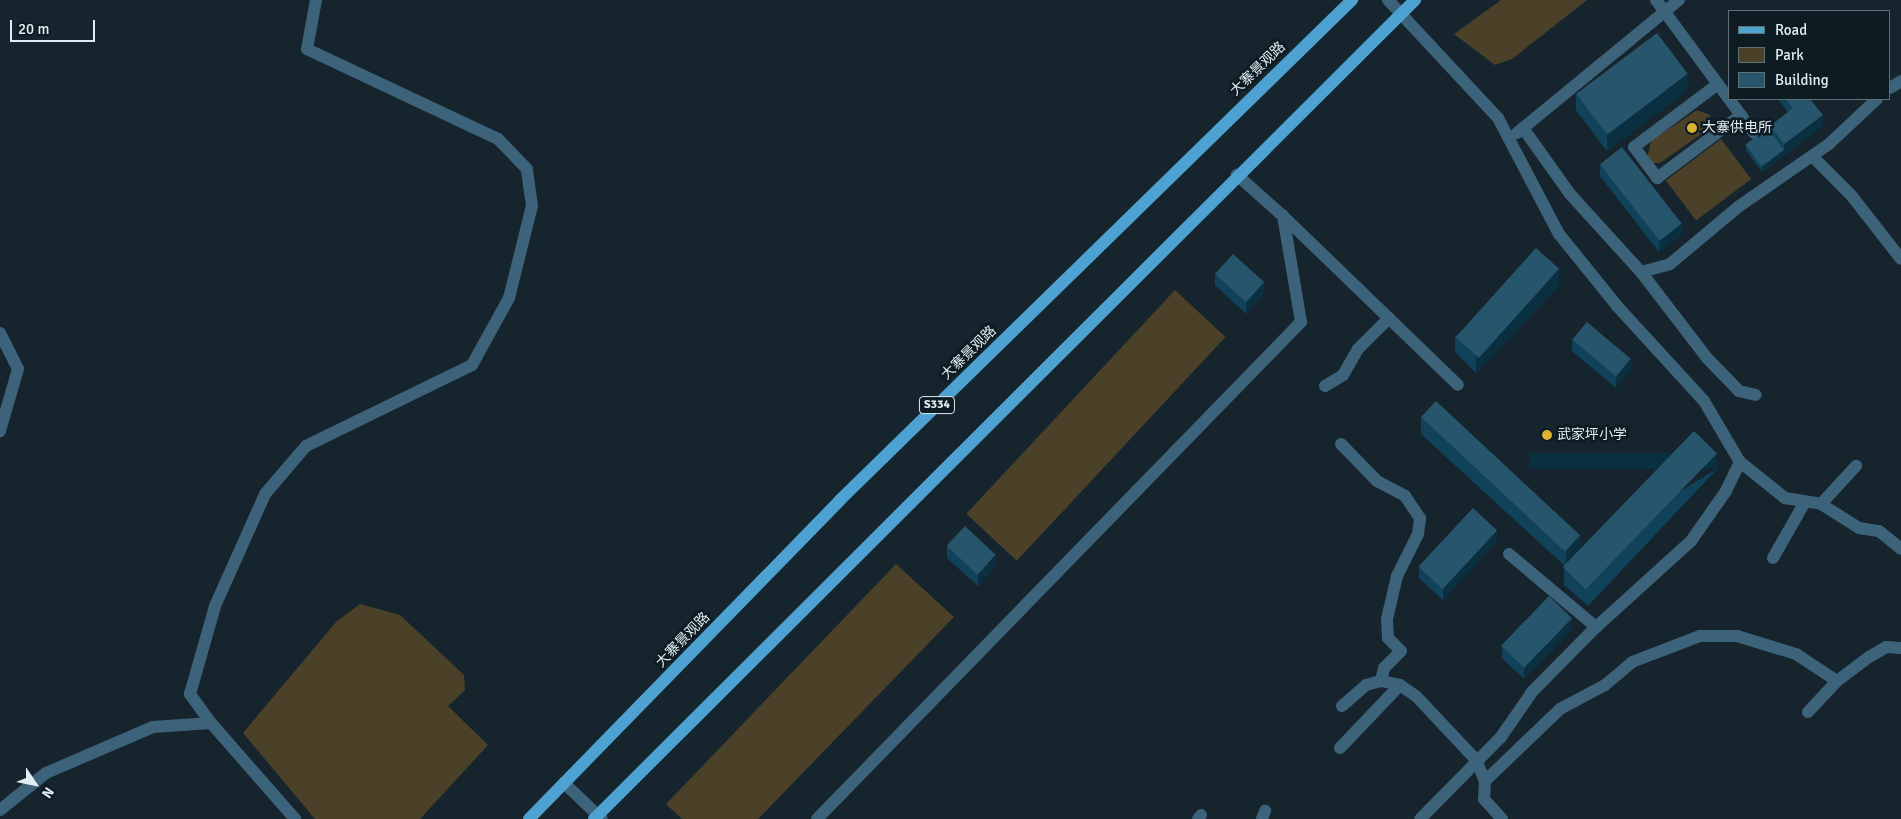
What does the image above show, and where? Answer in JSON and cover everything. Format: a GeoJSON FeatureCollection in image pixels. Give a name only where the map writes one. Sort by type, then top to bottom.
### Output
{"type":"FeatureCollection","features":[{"type":"Feature","properties":{"kind":"main road","name":"大寨景观路"},"geometry":{"type":"LineString","coordinates":[[529,819],[840,500],[1352,0]]}},
{"type":"Feature","properties":{"kind":"main road"},"geometry":{"type":"LineString","coordinates":[[598,818],[1237,175],[1399,13],[1415,0]]}},
{"type":"Feature","properties":{"kind":"street"},"geometry":{"type":"LineString","coordinates":[[295,819],[211,723],[190,694],[215,606],[265,494],[306,446],[472,365],[509,298],[532,206],[526,169],[498,139],[307,49],[316,0]]}},
{"type":"Feature","properties":{"kind":"street"},"geometry":{"type":"LineString","coordinates":[[1388,0],[1498,118],[1559,234],[1617,306],[1704,401],[1740,462],[1785,498],[1821,504],[1859,528],[1879,531],[1901,549]]}},
{"type":"Feature","properties":{"kind":"street"},"geometry":{"type":"LineString","coordinates":[[1510,140],[1660,5],[1679,0]]}},
{"type":"Feature","properties":{"kind":"street"},"geometry":{"type":"LineString","coordinates":[[1660,5],[1728,97]]}},
{"type":"Feature","properties":{"kind":"street"},"geometry":{"type":"LineString","coordinates":[[1718,84],[1634,147],[1657,178],[1741,115]]}},
{"type":"Feature","properties":{"kind":"street"},"geometry":{"type":"LineString","coordinates":[[1730,100],[1754,133]]}},
{"type":"Feature","properties":{"kind":"street"},"geometry":{"type":"LineString","coordinates":[[1641,272],[1670,264],[1738,207],[1812,156],[1876,100]]}},
{"type":"Feature","properties":{"kind":"street"},"geometry":{"type":"LineString","coordinates":[[1523,128],[1570,194],[1641,272],[1707,358],[1739,391],[1756,395]]}},
{"type":"Feature","properties":{"kind":"street"},"geometry":{"type":"LineString","coordinates":[[1812,156],[1851,194],[1901,259]]}},
{"type":"Feature","properties":{"kind":"street"},"geometry":{"type":"LineString","coordinates":[[1237,175],[1283,216],[1458,385]]}},
{"type":"Feature","properties":{"kind":"street"},"geometry":{"type":"LineString","coordinates":[[817,819],[1301,322],[1283,216]]}},
{"type":"Feature","properties":{"kind":"street"},"geometry":{"type":"LineString","coordinates":[[1325,386],[1343,375],[1358,349],[1389,318]]}},
{"type":"Feature","properties":{"kind":"street"},"geometry":{"type":"LineString","coordinates":[[0,333],[18,369],[0,431]]}},
{"type":"Feature","properties":{"kind":"street"},"geometry":{"type":"LineString","coordinates":[[1342,444],[1377,481],[1405,496],[1420,518],[1418,534],[1397,576],[1387,619],[1388,638],[1401,651],[1384,668],[1381,681]]}},
{"type":"Feature","properties":{"kind":"street"},"geometry":{"type":"LineString","coordinates":[[1420,819],[1476,760],[1501,737],[1532,692],[1596,628],[1691,540],[1726,491],[1740,462]]}},
{"type":"Feature","properties":{"kind":"street"},"geometry":{"type":"LineString","coordinates":[[1821,504],[1856,466]]}},
{"type":"Feature","properties":{"kind":"street"},"geometry":{"type":"LineString","coordinates":[[1773,558],[1805,502]]}},
{"type":"Feature","properties":{"kind":"street"},"geometry":{"type":"LineString","coordinates":[[1509,554],[1596,628]]}},
{"type":"Feature","properties":{"kind":"street"},"geometry":{"type":"LineString","coordinates":[[1484,781],[1560,709],[1605,685],[1632,662],[1700,636],[1737,636],[1796,654],[1837,681]]}},
{"type":"Feature","properties":{"kind":"street"},"geometry":{"type":"LineString","coordinates":[[1808,712],[1837,681],[1886,647],[1901,648]]}},
{"type":"Feature","properties":{"kind":"street"},"geometry":{"type":"LineString","coordinates":[[1342,706],[1366,685],[1381,681],[1400,685],[1416,696],[1476,760],[1484,781],[1484,799],[1502,819]]}},
{"type":"Feature","properties":{"kind":"street"},"geometry":{"type":"LineString","coordinates":[[1340,748],[1400,685]]}},
{"type":"Feature","properties":{"kind":"street"},"geometry":{"type":"LineString","coordinates":[[0,810],[46,773],[153,727],[211,723]]}},
{"type":"Feature","properties":{"kind":"street"},"geometry":{"type":"LineString","coordinates":[[564,783],[598,818]]}},
{"type":"Feature","properties":{"kind":"green space"},"geometry":{"type":"Polygon","coordinates":[[[1501,0],[1587,0],[1512,59],[1495,65],[1454,34],[1501,0]]]}},
{"type":"Feature","properties":{"kind":"green space"},"geometry":{"type":"Polygon","coordinates":[[[1697,110],[1710,115],[1710,128],[1660,163],[1652,163],[1647,159],[1651,141],[1697,110]]]}},
{"type":"Feature","properties":{"kind":"green space"},"geometry":{"type":"Polygon","coordinates":[[[1721,139],[1751,179],[1696,220],[1666,181],[1721,139]]]}},
{"type":"Feature","properties":{"kind":"green space"},"geometry":{"type":"Polygon","coordinates":[[[1175,290],[1225,337],[1017,561],[966,514],[1175,290]]]}},
{"type":"Feature","properties":{"kind":"green space"},"geometry":{"type":"Polygon","coordinates":[[[896,564],[954,617],[758,819],[682,819],[666,804],[896,564]]]}},
{"type":"Feature","properties":{"kind":"green space"},"geometry":{"type":"Polygon","coordinates":[[[360,604],[400,615],[464,675],[465,690],[448,706],[488,745],[420,819],[315,819],[243,733],[336,622],[360,604]]]}},
{"type":"Feature","properties":{"kind":"building"},"geometry":{"type":"Polygon","coordinates":[[[1657,33],[1688,74],[1607,135],[1576,94],[1657,33]]]}},
{"type":"Feature","properties":{"kind":"building"},"geometry":{"type":"Polygon","coordinates":[[[1787,100],[1811,100],[1823,115],[1784,144],[1770,126],[1793,108],[1787,100]]]}},
{"type":"Feature","properties":{"kind":"building"},"geometry":{"type":"Polygon","coordinates":[[[1768,128],[1784,150],[1761,166],[1745,144],[1768,128]]]}},
{"type":"Feature","properties":{"kind":"building"},"geometry":{"type":"Polygon","coordinates":[[[1622,147],[1682,223],[1660,241],[1600,164],[1622,147]]]}},
{"type":"Feature","properties":{"kind":"building"},"geometry":{"type":"Polygon","coordinates":[[[1536,248],[1559,269],[1479,358],[1456,337],[1536,248]]]}},
{"type":"Feature","properties":{"kind":"building"},"geometry":{"type":"Polygon","coordinates":[[[1233,254],[1264,282],[1246,302],[1215,274],[1233,254]]]}},
{"type":"Feature","properties":{"kind":"building"},"geometry":{"type":"Polygon","coordinates":[[[1587,322],[1631,359],[1616,376],[1572,340],[1587,322]]]}},
{"type":"Feature","properties":{"kind":"building"},"geometry":{"type":"Polygon","coordinates":[[[1436,401],[1580,535],[1565,551],[1421,417],[1436,401]]]}},
{"type":"Feature","properties":{"kind":"building"},"geometry":{"type":"Polygon","coordinates":[[[1694,431],[1717,453],[1586,589],[1563,567],[1694,431]]]}},
{"type":"Feature","properties":{"kind":"building"},"geometry":{"type":"Polygon","coordinates":[[[1473,508],[1497,531],[1443,589],[1418,567],[1473,508]]]}},
{"type":"Feature","properties":{"kind":"building"},"geometry":{"type":"Polygon","coordinates":[[[965,526],[996,555],[977,574],[947,546],[965,526]]]}},
{"type":"Feature","properties":{"kind":"building"},"geometry":{"type":"Polygon","coordinates":[[[1549,596],[1572,618],[1524,668],[1501,646],[1549,596]]]}},
{"type":"Feature","properties":{"kind":"place","name":"大寨供电所"},"geometry":{"type":"Point","coordinates":[1692,128]}},
{"type":"Feature","properties":{"kind":"place","name":"武家坪小学"},"geometry":{"type":"Point","coordinates":[1547,435]}}]}
